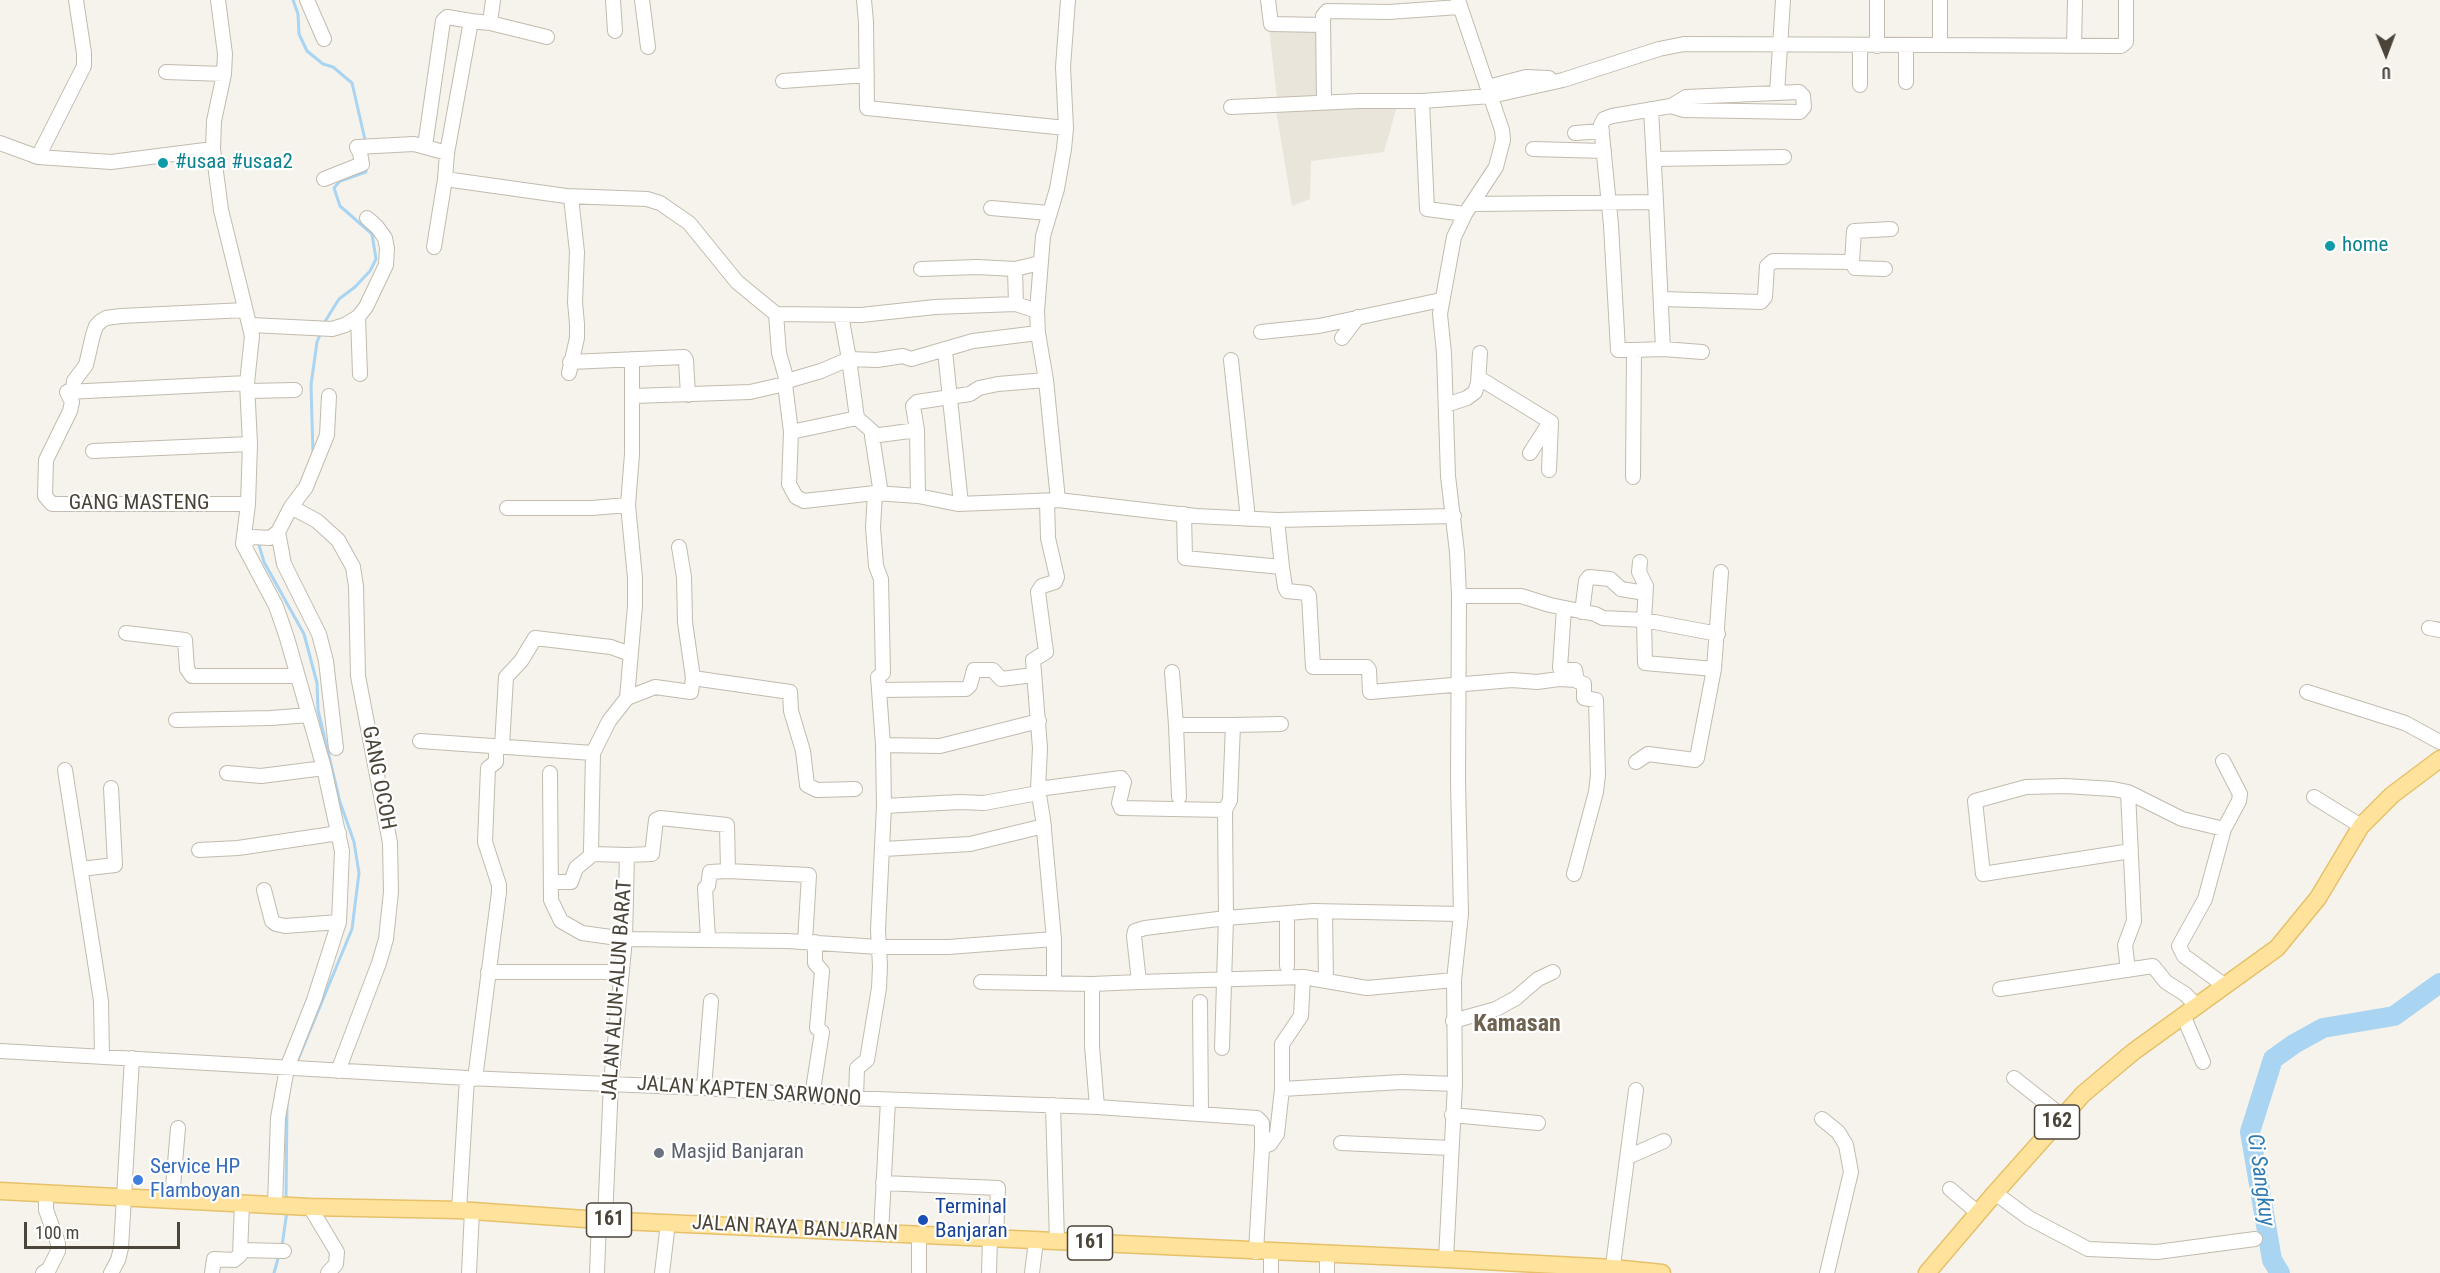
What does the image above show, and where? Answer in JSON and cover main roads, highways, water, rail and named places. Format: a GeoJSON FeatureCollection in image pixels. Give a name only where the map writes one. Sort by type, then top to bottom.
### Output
{"type":"FeatureCollection","features":[{"type":"Feature","properties":{"kind":"main road","name":"162"},"geometry":{"type":"LineString","coordinates":[[1927,1273],[2062,1116],[2094,1084],[2207,997],[2277,948],[2290,935],[2318,898],[2361,826],[2392,795],[2440,759]]}},
{"type":"Feature","properties":{"kind":"main road","name":"JALAN RAYA BANJARAN"},"geometry":{"type":"LineString","coordinates":[[0,1191],[278,1205],[466,1211],[602,1220],[1327,1254],[1528,1269],[1662,1273]]}},
{"type":"Feature","properties":{"kind":"waterway"},"geometry":{"type":"LineString","coordinates":[[293,0],[298,14],[299,34],[307,51],[323,64],[333,67],[352,83],[366,144]]}},
{"type":"Feature","properties":{"kind":"waterway"},"geometry":{"type":"LineString","coordinates":[[324,323],[339,299],[355,287],[370,271],[376,259],[372,234],[340,206],[334,188],[340,181],[366,172],[367,150]]}},
{"type":"Feature","properties":{"kind":"waterway"},"geometry":{"type":"LineString","coordinates":[[313,454],[311,385],[317,342],[321,332]]}},
{"type":"Feature","properties":{"kind":"waterway"},"geometry":{"type":"LineString","coordinates":[[260,541],[264,562],[304,634],[317,683],[318,710],[340,802],[354,842],[359,873],[352,929],[297,1062]]}},
{"type":"Feature","properties":{"kind":"waterway","name":"Ci Sangkuy"},"geometry":{"type":"LineString","coordinates":[[2280,1273],[2272,1260],[2250,1132],[2273,1059],[2323,1028],[2394,1016],[2440,983]]}},
{"type":"Feature","properties":{"kind":"waterway"},"geometry":{"type":"LineString","coordinates":[[286,1199],[287,1103]]}},
{"type":"Feature","properties":{"kind":"waterway"},"geometry":{"type":"LineString","coordinates":[[282,1246],[287,1211]]}},
{"type":"Feature","properties":{"kind":"waterway"},"geometry":{"type":"LineString","coordinates":[[274,1273],[279,1255]]}},
{"type":"Feature","properties":{"kind":"place","name":"#usaa #usaa2"},"geometry":{"type":"Point","coordinates":[163,163]}},
{"type":"Feature","properties":{"kind":"place","name":"home"},"geometry":{"type":"Point","coordinates":[2330,246]}},
{"type":"Feature","properties":{"kind":"place","name":"Masjid Banjaran"},"geometry":{"type":"Point","coordinates":[659,1153]}},
{"type":"Feature","properties":{"kind":"place","name":"Service HP Flamboyan"},"geometry":{"type":"Point","coordinates":[138,1180]}},
{"type":"Feature","properties":{"kind":"place","name":"Terminal Banjaran"},"geometry":{"type":"Point","coordinates":[923,1220]}},
{"type":"Feature","properties":{"kind":"district","name":"Kamasan"},"geometry":{"type":"Point","coordinates":[1517,1025]}}]}
